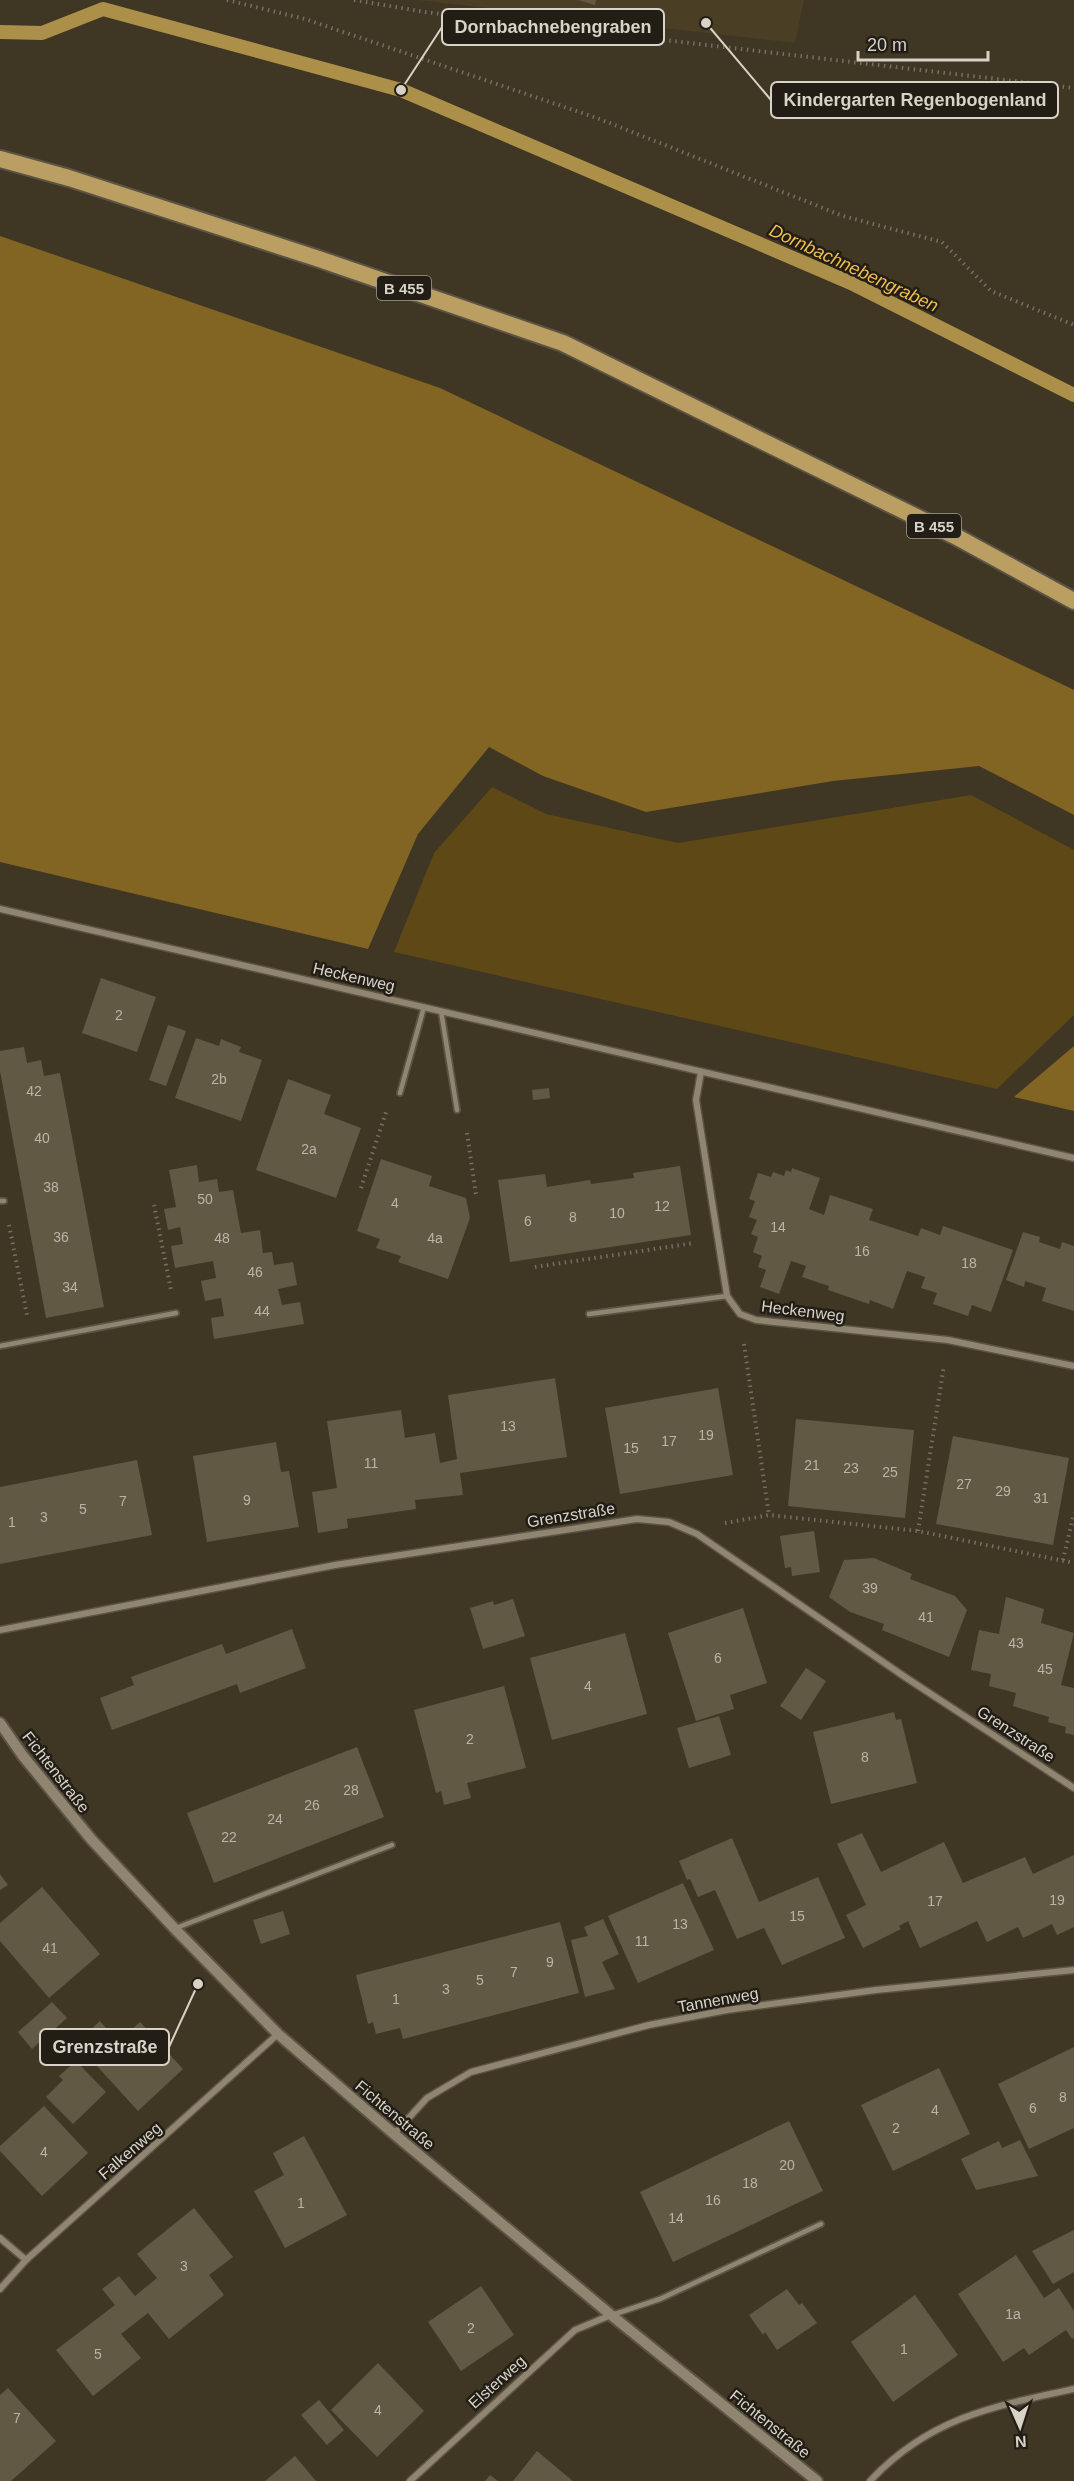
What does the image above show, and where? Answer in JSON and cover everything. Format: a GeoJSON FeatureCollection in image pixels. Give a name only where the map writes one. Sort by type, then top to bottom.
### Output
{"type":"FeatureCollection","features":[{"type":"Feature","properties":{"kind":"highway","name":"B 455"},"geometry":{"type":"LineString","coordinates":[[0,159],[69,178],[305,255],[563,343],[955,536],[1074,601]]}},
{"type":"Feature","properties":{"kind":"street","name":"Heckenweg"},"geometry":{"type":"LineString","coordinates":[[0,909],[1074,1158]]}},
{"type":"Feature","properties":{"kind":"street","name":"Heckenweg"},"geometry":{"type":"LineString","coordinates":[[701,1072],[696,1100],[727,1296],[740,1314],[756,1320],[948,1340],[1074,1366]]}},
{"type":"Feature","properties":{"kind":"street","name":"Grenzstraße"},"geometry":{"type":"LineString","coordinates":[[0,1630],[334,1565],[637,1519],[669,1522],[698,1534],[905,1677],[1074,1788]]}},
{"type":"Feature","properties":{"kind":"street","name":"Fichtenstraße"},"geometry":{"type":"LineString","coordinates":[[0,1723],[23,1756],[91,1839],[278,2034],[611,2315],[817,2481]]}},
{"type":"Feature","properties":{"kind":"street","name":"Tannenweg"},"geometry":{"type":"LineString","coordinates":[[394,2134],[427,2098],[471,2072],[650,2025],[727,2010],[876,1990],[1074,1970]]}},
{"type":"Feature","properties":{"kind":"street","name":"Falkenweg"},"geometry":{"type":"LineString","coordinates":[[0,2289],[26,2260],[278,2034]]}},
{"type":"Feature","properties":{"kind":"street"},"geometry":{"type":"LineString","coordinates":[[0,2238],[26,2260]]}},
{"type":"Feature","properties":{"kind":"street","name":"Elsterweg"},"geometry":{"type":"LineString","coordinates":[[410,2481],[575,2330],[611,2315]]}},
{"type":"Feature","properties":{"kind":"street"},"geometry":{"type":"LineString","coordinates":[[870,2481],[901,2451],[926,2434],[987,2409],[1074,2389]]}},
{"type":"Feature","properties":{"kind":"lane"},"geometry":{"type":"LineString","coordinates":[[400,1093],[424,1007]]}},
{"type":"Feature","properties":{"kind":"lane"},"geometry":{"type":"LineString","coordinates":[[441,1011],[457,1110]]}},
{"type":"Feature","properties":{"kind":"lane"},"geometry":{"type":"LineString","coordinates":[[589,1314],[727,1296]]}},
{"type":"Feature","properties":{"kind":"lane"},"geometry":{"type":"LineString","coordinates":[[0,1346],[176,1313]]}},
{"type":"Feature","properties":{"kind":"lane"},"geometry":{"type":"LineString","coordinates":[[175,1929],[392,1845]]}},
{"type":"Feature","properties":{"kind":"lane"},"geometry":{"type":"LineString","coordinates":[[611,2315],[660,2300],[821,2224]]}},
{"type":"Feature","properties":{"kind":"lane"},"geometry":{"type":"LineString","coordinates":[[416,2476],[422,2481]]}},
{"type":"Feature","properties":{"kind":"path"},"geometry":{"type":"LineString","coordinates":[[227,0],[304,19],[597,118],[843,216],[942,242],[991,291],[1074,325]]}},
{"type":"Feature","properties":{"kind":"path"},"geometry":{"type":"LineString","coordinates":[[354,0],[436,14],[1074,88]]}},
{"type":"Feature","properties":{"kind":"path"},"geometry":{"type":"LineString","coordinates":[[361,1188],[391,1097],[400,1093]]}},
{"type":"Feature","properties":{"kind":"path"},"geometry":{"type":"LineString","coordinates":[[457,1110],[464,1114],[476,1195]]}},
{"type":"Feature","properties":{"kind":"path"},"geometry":{"type":"LineString","coordinates":[[154,1205],[169,1281]]}},
{"type":"Feature","properties":{"kind":"path"},"geometry":{"type":"LineString","coordinates":[[10,1231],[26,1314]]}},
{"type":"Feature","properties":{"kind":"path"},"geometry":{"type":"LineString","coordinates":[[535,1267],[719,1239]]}},
{"type":"Feature","properties":{"kind":"path"},"geometry":{"type":"LineString","coordinates":[[740,1314],[769,1515]]}},
{"type":"Feature","properties":{"kind":"path"},"geometry":{"type":"LineString","coordinates":[[918,1531],[948,1340]]}},
{"type":"Feature","properties":{"kind":"path"},"geometry":{"type":"LineString","coordinates":[[1063,1560],[1074,1513]]}},
{"type":"Feature","properties":{"kind":"path"},"geometry":{"type":"LineString","coordinates":[[698,1534],[709,1526],[769,1515],[918,1531],[1074,1563]]}},
{"type":"Feature","properties":{"kind":"shaded area"},"geometry":{"type":"Polygon","coordinates":[[[417,0],[804,0],[795,43],[417,0]]]}},
{"type":"Feature","properties":{"kind":"shaded area"},"geometry":{"type":"Polygon","coordinates":[[[0,236],[440,388],[1074,690],[1074,815],[979,766],[833,781],[646,812],[543,776],[489,747],[418,834],[368,949],[0,862],[0,236]]]}},
{"type":"Feature","properties":{"kind":"shaded area"},"geometry":{"type":"Polygon","coordinates":[[[492,787],[546,814],[678,843],[971,795],[1074,850],[1074,1015],[997,1089],[394,952],[434,853],[492,787]]]}},
{"type":"Feature","properties":{"kind":"shaded area"},"geometry":{"type":"Polygon","coordinates":[[[1074,1046],[1074,1111],[1014,1097],[1074,1046]]]}},
{"type":"Feature","properties":{"kind":"building"},"geometry":{"type":"Polygon","coordinates":[[[578,0],[596,0],[595,5],[578,0]]]}},
{"type":"Feature","properties":{"kind":"building"},"geometry":{"type":"Polygon","coordinates":[[[101,978],[156,997],[137,1052],[82,1033],[101,978]]]}},
{"type":"Feature","properties":{"kind":"building"},"geometry":{"type":"Polygon","coordinates":[[[168,1025],[186,1031],[166,1086],[149,1080],[168,1025]]]}},
{"type":"Feature","properties":{"kind":"building"},"geometry":{"type":"Polygon","coordinates":[[[196,1038],[219,1046],[221,1039],[241,1047],[239,1052],[262,1060],[241,1121],[175,1098],[196,1038]]]}},
{"type":"Feature","properties":{"kind":"building"},"geometry":{"type":"Polygon","coordinates":[[[24,1047],[27,1063],[41,1060],[44,1076],[60,1073],[104,1307],[46,1318],[0,1071],[0,1051],[24,1047]]]}},
{"type":"Feature","properties":{"kind":"building"},"geometry":{"type":"Polygon","coordinates":[[[288,1079],[331,1095],[324,1114],[361,1128],[336,1198],[256,1170],[288,1079]]]}},
{"type":"Feature","properties":{"kind":"building"},"geometry":{"type":"Polygon","coordinates":[[[549,1088],[550,1098],[533,1100],[532,1090],[549,1088]]]}},
{"type":"Feature","properties":{"kind":"building"},"geometry":{"type":"Polygon","coordinates":[[[381,1159],[432,1176],[429,1186],[466,1198],[470,1218],[448,1279],[398,1262],[401,1256],[376,1248],[380,1239],[357,1231],[381,1159]]]}},
{"type":"Feature","properties":{"kind":"building"},"geometry":{"type":"Polygon","coordinates":[[[197,1165],[199,1182],[217,1179],[219,1192],[233,1190],[241,1233],[260,1230],[263,1253],[272,1252],[274,1265],[293,1262],[297,1285],[278,1289],[282,1305],[300,1302],[304,1324],[214,1339],[211,1318],[224,1316],[221,1298],[205,1301],[201,1281],[216,1278],[213,1261],[175,1268],[171,1246],[183,1244],[180,1227],[168,1230],[164,1209],[176,1207],[169,1170],[197,1165]]]}},
{"type":"Feature","properties":{"kind":"building"},"geometry":{"type":"Polygon","coordinates":[[[680,1166],[691,1235],[510,1262],[498,1180],[545,1174],[547,1187],[590,1180],[591,1184],[634,1178],[633,1173],[680,1166]]]}},
{"type":"Feature","properties":{"kind":"building"},"geometry":{"type":"Polygon","coordinates":[[[792,1168],[820,1178],[809,1209],[824,1215],[830,1195],[873,1209],[869,1220],[918,1236],[921,1228],[940,1235],[943,1226],[1013,1250],[991,1312],[972,1305],[968,1316],[933,1304],[937,1293],[921,1288],[925,1277],[907,1271],[893,1309],[870,1300],[869,1304],[828,1290],[829,1286],[802,1277],[806,1266],[791,1261],[779,1294],[760,1287],[766,1270],[758,1267],[762,1256],[753,1252],[758,1237],[751,1234],[757,1220],[749,1217],[755,1201],[749,1199],[758,1173],[771,1177],[773,1172],[784,1176],[786,1170],[791,1172],[792,1168]]]}},
{"type":"Feature","properties":{"kind":"building"},"geometry":{"type":"Polygon","coordinates":[[[1023,1232],[1040,1237],[1039,1242],[1060,1249],[1062,1242],[1074,1246],[1074,1311],[1042,1301],[1046,1288],[1025,1281],[1024,1287],[1006,1280],[1023,1232]]]}},
{"type":"Feature","properties":{"kind":"building"},"geometry":{"type":"Polygon","coordinates":[[[555,1378],[567,1457],[460,1473],[463,1495],[415,1500],[416,1509],[347,1519],[348,1528],[318,1533],[312,1492],[337,1488],[327,1421],[401,1410],[405,1438],[435,1433],[440,1463],[457,1459],[448,1395],[555,1378]]]}},
{"type":"Feature","properties":{"kind":"building"},"geometry":{"type":"Polygon","coordinates":[[[718,1388],[733,1475],[620,1494],[605,1408],[718,1388]]]}},
{"type":"Feature","properties":{"kind":"building"},"geometry":{"type":"Polygon","coordinates":[[[796,1419],[914,1430],[905,1518],[788,1506],[796,1419]]]}},
{"type":"Feature","properties":{"kind":"building"},"geometry":{"type":"Polygon","coordinates":[[[953,1436],[1069,1458],[1053,1545],[936,1524],[953,1436]]]}},
{"type":"Feature","properties":{"kind":"building"},"geometry":{"type":"Polygon","coordinates":[[[276,1442],[281,1472],[289,1471],[299,1527],[207,1542],[193,1456],[276,1442]]]}},
{"type":"Feature","properties":{"kind":"building"},"geometry":{"type":"Polygon","coordinates":[[[137,1460],[152,1535],[0,1564],[0,1487],[137,1460]]]}},
{"type":"Feature","properties":{"kind":"building"},"geometry":{"type":"Polygon","coordinates":[[[814,1531],[820,1572],[792,1576],[791,1567],[785,1568],[780,1536],[814,1531]]]}},
{"type":"Feature","properties":{"kind":"building"},"geometry":{"type":"Polygon","coordinates":[[[874,1558],[912,1574],[910,1579],[955,1596],[967,1610],[949,1657],[882,1630],[884,1624],[850,1612],[829,1597],[844,1560],[874,1558]]]}},
{"type":"Feature","properties":{"kind":"building"},"geometry":{"type":"Polygon","coordinates":[[[1006,1597],[1044,1609],[1041,1623],[1074,1633],[1061,1685],[1074,1688],[1074,1735],[1065,1733],[1066,1727],[1048,1722],[1049,1717],[1013,1706],[1016,1693],[989,1686],[991,1674],[971,1670],[979,1630],[999,1634],[1006,1597]]]}},
{"type":"Feature","properties":{"kind":"building"},"geometry":{"type":"Polygon","coordinates":[[[513,1599],[525,1636],[483,1649],[470,1608],[493,1601],[494,1605],[513,1599]]]}},
{"type":"Feature","properties":{"kind":"building"},"geometry":{"type":"Polygon","coordinates":[[[743,1608],[767,1683],[730,1695],[734,1709],[696,1721],[668,1633],[743,1608]]]}},
{"type":"Feature","properties":{"kind":"building"},"geometry":{"type":"Polygon","coordinates":[[[292,1629],[306,1668],[240,1693],[237,1684],[112,1730],[100,1698],[134,1685],[131,1677],[222,1644],[226,1654],[292,1629]]]}},
{"type":"Feature","properties":{"kind":"building"},"geometry":{"type":"Polygon","coordinates":[[[625,1633],[647,1714],[552,1740],[530,1658],[625,1633]]]}},
{"type":"Feature","properties":{"kind":"building"},"geometry":{"type":"Polygon","coordinates":[[[806,1668],[826,1681],[801,1720],[780,1706],[806,1668]]]}},
{"type":"Feature","properties":{"kind":"building"},"geometry":{"type":"Polygon","coordinates":[[[504,1686],[526,1768],[467,1783],[471,1798],[444,1805],[441,1791],[436,1793],[414,1710],[504,1686]]]}},
{"type":"Feature","properties":{"kind":"building"},"geometry":{"type":"Polygon","coordinates":[[[894,1712],[896,1720],[901,1719],[917,1783],[831,1804],[813,1732],[894,1712]]]}},
{"type":"Feature","properties":{"kind":"building"},"geometry":{"type":"Polygon","coordinates":[[[719,1716],[731,1755],[689,1768],[677,1728],[719,1716]]]}},
{"type":"Feature","properties":{"kind":"building"},"geometry":{"type":"Polygon","coordinates":[[[357,1747],[384,1817],[214,1883],[187,1813],[357,1747]]]}},
{"type":"Feature","properties":{"kind":"building"},"geometry":{"type":"Polygon","coordinates":[[[862,1833],[881,1872],[944,1842],[963,1883],[1025,1857],[1033,1874],[1074,1855],[1074,1927],[1057,1935],[1052,1924],[1023,1938],[1018,1927],[987,1942],[977,1921],[920,1948],[908,1921],[899,1926],[901,1929],[863,1948],[846,1915],[866,1905],[837,1844],[862,1833]]]}},
{"type":"Feature","properties":{"kind":"building"},"geometry":{"type":"Polygon","coordinates":[[[732,1838],[759,1902],[818,1877],[845,1938],[782,1965],[764,1928],[737,1939],[715,1890],[698,1897],[679,1861],[732,1838]]]}},
{"type":"Feature","properties":{"kind":"building"},"geometry":{"type":"Polygon","coordinates":[[[0,1874],[8,1885],[0,1890],[0,1874]]]}},
{"type":"Feature","properties":{"kind":"building"},"geometry":{"type":"Polygon","coordinates":[[[683,1883],[714,1950],[638,1983],[608,1916],[683,1883]]]}},
{"type":"Feature","properties":{"kind":"building"},"geometry":{"type":"Polygon","coordinates":[[[42,1887],[100,1954],[49,1998],[0,1941],[0,1923],[42,1887]]]}},
{"type":"Feature","properties":{"kind":"building"},"geometry":{"type":"Polygon","coordinates":[[[283,1911],[290,1934],[261,1944],[253,1920],[283,1911]]]}},
{"type":"Feature","properties":{"kind":"building"},"geometry":{"type":"Polygon","coordinates":[[[603,1919],[619,1954],[602,1962],[615,1989],[585,1997],[571,1940],[588,1936],[584,1927],[603,1919]]]}},
{"type":"Feature","properties":{"kind":"building"},"geometry":{"type":"Polygon","coordinates":[[[560,1922],[579,1993],[403,2039],[400,2028],[376,2034],[373,2022],[368,2024],[356,1975],[560,1922]]]}},
{"type":"Feature","properties":{"kind":"building"},"geometry":{"type":"Polygon","coordinates":[[[52,2002],[67,2018],[32,2049],[18,2032],[52,2002]]]}},
{"type":"Feature","properties":{"kind":"building"},"geometry":{"type":"Polygon","coordinates":[[[100,2021],[118,2042],[140,2022],[183,2069],[138,2111],[76,2043],[100,2021]]]}},
{"type":"Feature","properties":{"kind":"building"},"geometry":{"type":"Polygon","coordinates":[[[1074,2047],[1074,2128],[1029,2149],[998,2084],[1074,2047]]]}},
{"type":"Feature","properties":{"kind":"building"},"geometry":{"type":"Polygon","coordinates":[[[76,2061],[106,2092],[73,2124],[46,2097],[63,2080],[59,2076],[76,2061]]]}},
{"type":"Feature","properties":{"kind":"building"},"geometry":{"type":"Polygon","coordinates":[[[939,2068],[970,2134],[893,2171],[861,2105],[939,2068]]]}},
{"type":"Feature","properties":{"kind":"building"},"geometry":{"type":"Polygon","coordinates":[[[44,2106],[88,2153],[42,2196],[0,2151],[0,2146],[44,2106]]]}},
{"type":"Feature","properties":{"kind":"building"},"geometry":{"type":"Polygon","coordinates":[[[789,2121],[823,2191],[673,2262],[640,2192],[789,2121]]]}},
{"type":"Feature","properties":{"kind":"building"},"geometry":{"type":"Polygon","coordinates":[[[304,2136],[347,2215],[285,2248],[254,2191],[284,2175],[273,2153],[304,2136]]]}},
{"type":"Feature","properties":{"kind":"building"},"geometry":{"type":"Polygon","coordinates":[[[1020,2140],[1038,2176],[976,2190],[961,2159],[999,2141],[1002,2148],[1020,2140]]]}},
{"type":"Feature","properties":{"kind":"building"},"geometry":{"type":"Polygon","coordinates":[[[194,2208],[233,2257],[209,2275],[224,2295],[169,2339],[148,2313],[121,2334],[141,2358],[93,2396],[56,2350],[115,2305],[102,2289],[119,2276],[135,2296],[157,2278],[137,2254],[194,2208]]]}},
{"type":"Feature","properties":{"kind":"building"},"geometry":{"type":"Polygon","coordinates":[[[1074,2230],[1074,2272],[1053,2284],[1032,2251],[1074,2230]]]}},
{"type":"Feature","properties":{"kind":"building"},"geometry":{"type":"Polygon","coordinates":[[[1016,2255],[1044,2298],[1059,2288],[1074,2311],[1074,2338],[1072,2339],[1066,2330],[1029,2355],[1024,2348],[1003,2362],[958,2294],[1016,2255]]]}},
{"type":"Feature","properties":{"kind":"building"},"geometry":{"type":"Polygon","coordinates":[[[481,2286],[514,2335],[461,2371],[428,2322],[481,2286]]]}},
{"type":"Feature","properties":{"kind":"building"},"geometry":{"type":"Polygon","coordinates":[[[787,2289],[799,2305],[802,2303],[817,2323],[777,2350],[765,2332],[763,2335],[749,2315],[787,2289]]]}},
{"type":"Feature","properties":{"kind":"building"},"geometry":{"type":"Polygon","coordinates":[[[915,2295],[958,2355],[893,2402],[851,2342],[915,2295]]]}},
{"type":"Feature","properties":{"kind":"building"},"geometry":{"type":"Polygon","coordinates":[[[378,2363],[424,2411],[377,2457],[331,2410],[378,2363]]]}},
{"type":"Feature","properties":{"kind":"building"},"geometry":{"type":"Polygon","coordinates":[[[8,2388],[56,2441],[11,2481],[0,2481],[0,2395],[8,2388]]]}},
{"type":"Feature","properties":{"kind":"building"},"geometry":{"type":"Polygon","coordinates":[[[319,2400],[344,2430],[327,2445],[301,2415],[319,2400]]]}},
{"type":"Feature","properties":{"kind":"building"},"geometry":{"type":"Polygon","coordinates":[[[537,2451],[568,2477],[573,2481],[513,2481],[537,2451]]]}},
{"type":"Feature","properties":{"kind":"building"},"geometry":{"type":"Polygon","coordinates":[[[295,2456],[316,2481],[265,2481],[295,2456]]]}},
{"type":"Feature","properties":{"kind":"building"},"geometry":{"type":"Polygon","coordinates":[[[490,2475],[498,2481],[485,2481],[490,2475]]]}},
{"type":"Feature","properties":{"kind":"waterway","name":"Dornbachnebengraben"},"geometry":{"type":"LineString","coordinates":[[0,32],[42,33],[103,9],[401,90],[851,283],[1074,395]]}},
{"type":"Feature","properties":{"kind":"place","name":"Kindergarten Regenbogenland"},"geometry":{"type":"Point","coordinates":[706,23]}},
{"type":"Feature","properties":{"kind":"place","name":"Dornbachnebengraben"},"geometry":{"type":"Point","coordinates":[401,90]}},
{"type":"Feature","properties":{"kind":"place","name":"Grenzstraße"},"geometry":{"type":"Point","coordinates":[198,1984]}}]}
